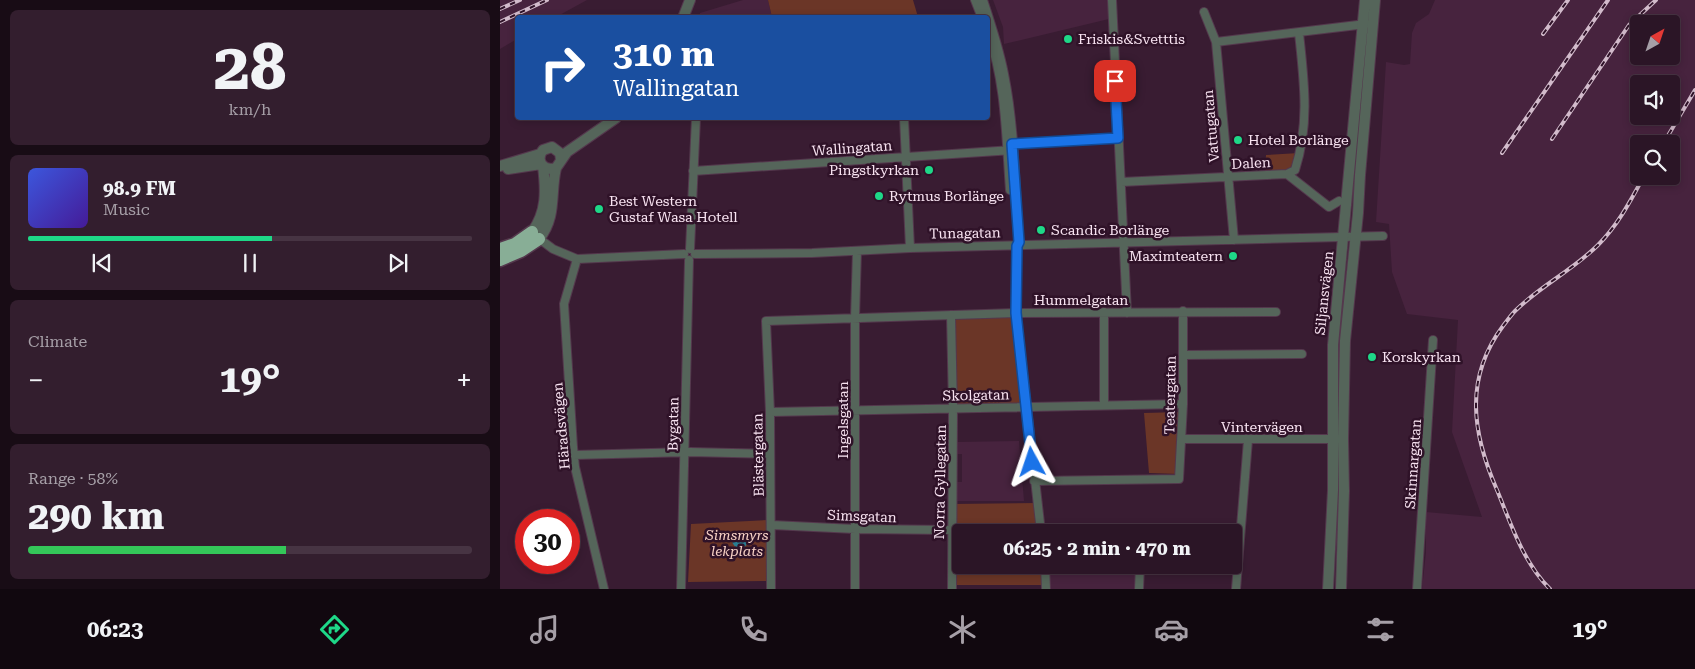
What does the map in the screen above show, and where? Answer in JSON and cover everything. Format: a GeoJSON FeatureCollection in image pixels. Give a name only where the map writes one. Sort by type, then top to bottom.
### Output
{"type":"FeatureCollection","features":[{"type":"Feature","properties":{"kind":"highway"},"geometry":{"type":"LineString","coordinates":[[500,248],[516,244],[535,235]]}},
{"type":"Feature","properties":{"kind":"highway"},"geometry":{"type":"LineString","coordinates":[[500,260],[522,251],[535,235]]}},
{"type":"Feature","properties":{"kind":"street"},"geometry":{"type":"LineString","coordinates":[[679,15],[684,0]]}},
{"type":"Feature","properties":{"kind":"street"},"geometry":{"type":"LineString","coordinates":[[684,15],[690,0]]}},
{"type":"Feature","properties":{"kind":"street"},"geometry":{"type":"LineString","coordinates":[[975,0],[981,15]]}},
{"type":"Feature","properties":{"kind":"street"},"geometry":{"type":"LineString","coordinates":[[983,0],[988,15]]}},
{"type":"Feature","properties":{"kind":"street"},"geometry":{"type":"LineString","coordinates":[[1112,0],[1127,313]]}},
{"type":"Feature","properties":{"kind":"street","name":"Siljansvägen"},"geometry":{"type":"LineString","coordinates":[[1328,589],[1345,341],[1356,236],[1360,174],[1368,24],[1364,0]]}},
{"type":"Feature","properties":{"kind":"street","name":"Siljansvägen"},"geometry":{"type":"LineString","coordinates":[[1341,589],[1344,491],[1338,439],[1333,345],[1343,236],[1368,24],[1375,0]]}},
{"type":"Feature","properties":{"kind":"street","name":"Vattugatan"},"geometry":{"type":"LineString","coordinates":[[1204,12],[1216,42],[1234,240]]}},
{"type":"Feature","properties":{"kind":"street"},"geometry":{"type":"LineString","coordinates":[[990,21],[998,45],[1004,76],[1010,147],[1014,238],[1017,246],[1016,313],[1040,524]]}},
{"type":"Feature","properties":{"kind":"street"},"geometry":{"type":"LineString","coordinates":[[1216,42],[1368,24]]}},
{"type":"Feature","properties":{"kind":"street"},"geometry":{"type":"LineString","coordinates":[[1287,174],[1295,170],[1305,125],[1305,92],[1299,33]]}},
{"type":"Feature","properties":{"kind":"street"},"geometry":{"type":"LineString","coordinates":[[990,41],[998,75],[1010,147]]}},
{"type":"Feature","properties":{"kind":"street"},"geometry":{"type":"LineString","coordinates":[[535,235],[543,212],[545,186],[541,162],[546,148],[564,146],[603,120]]}},
{"type":"Feature","properties":{"kind":"street"},"geometry":{"type":"LineString","coordinates":[[500,166],[541,162],[549,169],[558,164],[567,152],[613,120]]}},
{"type":"Feature","properties":{"kind":"street","name":"Bygatan"},"geometry":{"type":"LineString","coordinates":[[681,589],[690,254],[696,120]]}},
{"type":"Feature","properties":{"kind":"street"},"geometry":{"type":"LineString","coordinates":[[904,120],[910,248]]}},
{"type":"Feature","properties":{"kind":"street","name":"Wallingatan"},"geometry":{"type":"LineString","coordinates":[[693,171],[906,157],[1118,138]]}},
{"type":"Feature","properties":{"kind":"street"},"geometry":{"type":"LineString","coordinates":[[535,235],[543,233],[550,219],[560,153],[555,148]]}},
{"type":"Feature","properties":{"kind":"street"},"geometry":{"type":"LineString","coordinates":[[500,170],[541,162]]}},
{"type":"Feature","properties":{"kind":"street"},"geometry":{"type":"LineString","coordinates":[[522,167],[531,169],[536,173],[545,186]]}},
{"type":"Feature","properties":{"kind":"street","name":"Dalen"},"geometry":{"type":"LineString","coordinates":[[1121,182],[1287,174],[1329,207],[1339,201]]}},
{"type":"Feature","properties":{"kind":"street","name":"Tunagatan"},"geometry":{"type":"LineString","coordinates":[[535,235],[553,249],[577,260],[690,254],[1383,236]]}},
{"type":"Feature","properties":{"kind":"street","name":"Ingelsgatan"},"geometry":{"type":"LineString","coordinates":[[855,589],[856,410],[854,318],[857,251]]}},
{"type":"Feature","properties":{"kind":"street","name":"Häradsvägen"},"geometry":{"type":"LineString","coordinates":[[577,260],[564,304],[574,456],[604,589]]}},
{"type":"Feature","properties":{"kind":"street","name":"Hummelgatan"},"geometry":{"type":"LineString","coordinates":[[766,321],[951,314],[1183,311],[1276,312]]}},
{"type":"Feature","properties":{"kind":"street","name":"Teatergatan"},"geometry":{"type":"LineString","coordinates":[[1034,481],[1179,479],[1183,404],[1183,311]]}},
{"type":"Feature","properties":{"kind":"street"},"geometry":{"type":"LineString","coordinates":[[1104,312],[1104,405]]}},
{"type":"Feature","properties":{"kind":"street","name":"Norra Gyllegatan"},"geometry":{"type":"LineString","coordinates":[[951,314],[954,408],[952,524]]}},
{"type":"Feature","properties":{"kind":"street","name":"Blästergatan"},"geometry":{"type":"LineString","coordinates":[[766,321],[770,412],[771,589]]}},
{"type":"Feature","properties":{"kind":"street","name":"Skinnargatan"},"geometry":{"type":"LineString","coordinates":[[1417,589],[1433,340]]}},
{"type":"Feature","properties":{"kind":"street"},"geometry":{"type":"LineString","coordinates":[[1184,355],[1302,354]]}},
{"type":"Feature","properties":{"kind":"street","name":"Skolgatan"},"geometry":{"type":"LineString","coordinates":[[770,412],[1183,404]]}},
{"type":"Feature","properties":{"kind":"street","name":"Vintervägen"},"geometry":{"type":"LineString","coordinates":[[1182,440],[1338,439]]}},
{"type":"Feature","properties":{"kind":"street"},"geometry":{"type":"LineString","coordinates":[[1239,524],[1248,440]]}},
{"type":"Feature","properties":{"kind":"street"},"geometry":{"type":"LineString","coordinates":[[574,456],[684,452],[770,454]]}},
{"type":"Feature","properties":{"kind":"street","name":"Simsgatan"},"geometry":{"type":"LineString","coordinates":[[772,525],[855,529],[952,530]]}},
{"type":"Feature","properties":{"kind":"street","name":"Norra Gyllegatan"},"geometry":{"type":"LineString","coordinates":[[952,574],[952,589]]}},
{"type":"Feature","properties":{"kind":"street"},"geometry":{"type":"LineString","coordinates":[[1045,574],[1046,589]]}},
{"type":"Feature","properties":{"kind":"street"},"geometry":{"type":"LineString","coordinates":[[1139,589],[1140,574]]}},
{"type":"Feature","properties":{"kind":"street"},"geometry":{"type":"LineString","coordinates":[[1236,574],[1236,589]]}},
{"type":"Feature","properties":{"kind":"shaded area"},"geometry":{"type":"Polygon","coordinates":[[[500,0],[587,0],[560,15],[515,15],[515,40],[500,49],[500,0]]]}},
{"type":"Feature","properties":{"kind":"shaded area"},"geometry":{"type":"Polygon","coordinates":[[[743,0],[768,0],[772,15],[700,15],[700,13],[743,0]]]}},
{"type":"Feature","properties":{"kind":"shaded area"},"geometry":{"type":"Polygon","coordinates":[[[993,0],[1112,0],[1113,18],[1004,44],[1003,27],[993,0]]]}},
{"type":"Feature","properties":{"kind":"shaded area"},"geometry":{"type":"Polygon","coordinates":[[[1435,0],[1695,0],[1695,589],[1422,589],[1426,552],[1426,512],[1482,517],[1452,432],[1458,320],[1407,314],[1392,272],[1389,224],[1376,222],[1386,62],[1410,64],[1412,33],[1416,23],[1429,14],[1435,0]]]}},
{"type":"Feature","properties":{"kind":"shaded area"},"geometry":{"type":"Polygon","coordinates":[[[1019,441],[1024,501],[957,501],[957,482],[962,482],[962,454],[956,454],[957,442],[1019,441]]]}},
{"type":"Feature","properties":{"kind":"shaded area"},"geometry":{"type":"Polygon","coordinates":[[[1046,574],[1138,574],[1137,589],[1047,589],[1046,574]]]}},
{"type":"Feature","properties":{"kind":"green space"},"geometry":{"type":"Polygon","coordinates":[[[768,0],[913,0],[917,15],[772,15],[768,0]]]}},
{"type":"Feature","properties":{"kind":"green space"},"geometry":{"type":"Polygon","coordinates":[[[1299,153],[1295,170],[1265,174],[1266,155],[1299,153]]]}},
{"type":"Feature","properties":{"kind":"green space"},"geometry":{"type":"Polygon","coordinates":[[[1016,313],[1027,407],[953,408],[951,315],[1016,313]]]}},
{"type":"Feature","properties":{"kind":"green space"},"geometry":{"type":"Polygon","coordinates":[[[1181,412],[1179,474],[1149,473],[1144,413],[1181,412]]]}},
{"type":"Feature","properties":{"kind":"green space"},"geometry":{"type":"Polygon","coordinates":[[[1037,503],[1040,524],[952,524],[952,504],[1037,503]]]}},
{"type":"Feature","properties":{"kind":"green space","name":"Simsmyrs lekplats"},"geometry":{"type":"Polygon","coordinates":[[[768,520],[767,581],[688,582],[691,524],[768,520]]]}},
{"type":"Feature","properties":{"kind":"green space"},"geometry":{"type":"Polygon","coordinates":[[[952,574],[1045,574],[1046,585],[952,585],[952,574]]]}},
{"type":"Feature","properties":{"kind":"water"},"geometry":{"type":"Polygon","coordinates":[[[740,532],[746,534],[748,540],[746,546],[740,548],[734,546],[732,540],[734,534],[740,532]]]}},
{"type":"Feature","properties":{"kind":"railway"},"geometry":{"type":"LineString","coordinates":[[500,9],[520,0]]}},
{"type":"Feature","properties":{"kind":"railway"},"geometry":{"type":"LineString","coordinates":[[500,22],[547,0]]}},
{"type":"Feature","properties":{"kind":"railway"},"geometry":{"type":"LineString","coordinates":[[1543,34],[1568,0]]}},
{"type":"Feature","properties":{"kind":"railway"},"geometry":{"type":"LineString","coordinates":[[1502,153],[1608,0]]}},
{"type":"Feature","properties":{"kind":"railway"},"geometry":{"type":"LineString","coordinates":[[1552,139],[1629,25],[1656,0]]}},
{"type":"Feature","properties":{"kind":"railway"},"geometry":{"type":"LineString","coordinates":[[1668,135],[1695,90]]}},
{"type":"Feature","properties":{"kind":"railway"},"geometry":{"type":"LineString","coordinates":[[1550,589],[1525,555],[1488,469],[1478,427],[1477,386],[1482,366],[1491,346],[1510,316],[1598,245],[1618,221],[1639,185]]}},
{"type":"Feature","properties":{"kind":"place","name":"Friskis&Svetttis"},"geometry":{"type":"Point","coordinates":[1068,39]}},
{"type":"Feature","properties":{"kind":"place","name":"Hotel Borlänge"},"geometry":{"type":"Point","coordinates":[1238,140]}},
{"type":"Feature","properties":{"kind":"place","name":"Pingstkyrkan"},"geometry":{"type":"Point","coordinates":[929,170]}},
{"type":"Feature","properties":{"kind":"place","name":"Rytmus Borlänge"},"geometry":{"type":"Point","coordinates":[879,196]}},
{"type":"Feature","properties":{"kind":"place","name":"Best Western Gustaf Wasa Hotell"},"geometry":{"type":"Point","coordinates":[599,209]}},
{"type":"Feature","properties":{"kind":"place","name":"Scandic Borlänge"},"geometry":{"type":"Point","coordinates":[1041,230]}},
{"type":"Feature","properties":{"kind":"place","name":"Maximteatern"},"geometry":{"type":"Point","coordinates":[1233,256]}},
{"type":"Feature","properties":{"kind":"place","name":"Korskyrkan"},"geometry":{"type":"Point","coordinates":[1372,357]}},
{"type":"Feature","properties":{"kind":"route"},"geometry":{"type":"LineString","coordinates":[[1032,462],[1016,313],[1017,246],[1019,242],[1012,144],[1118,138],[1115,81]]}}]}
